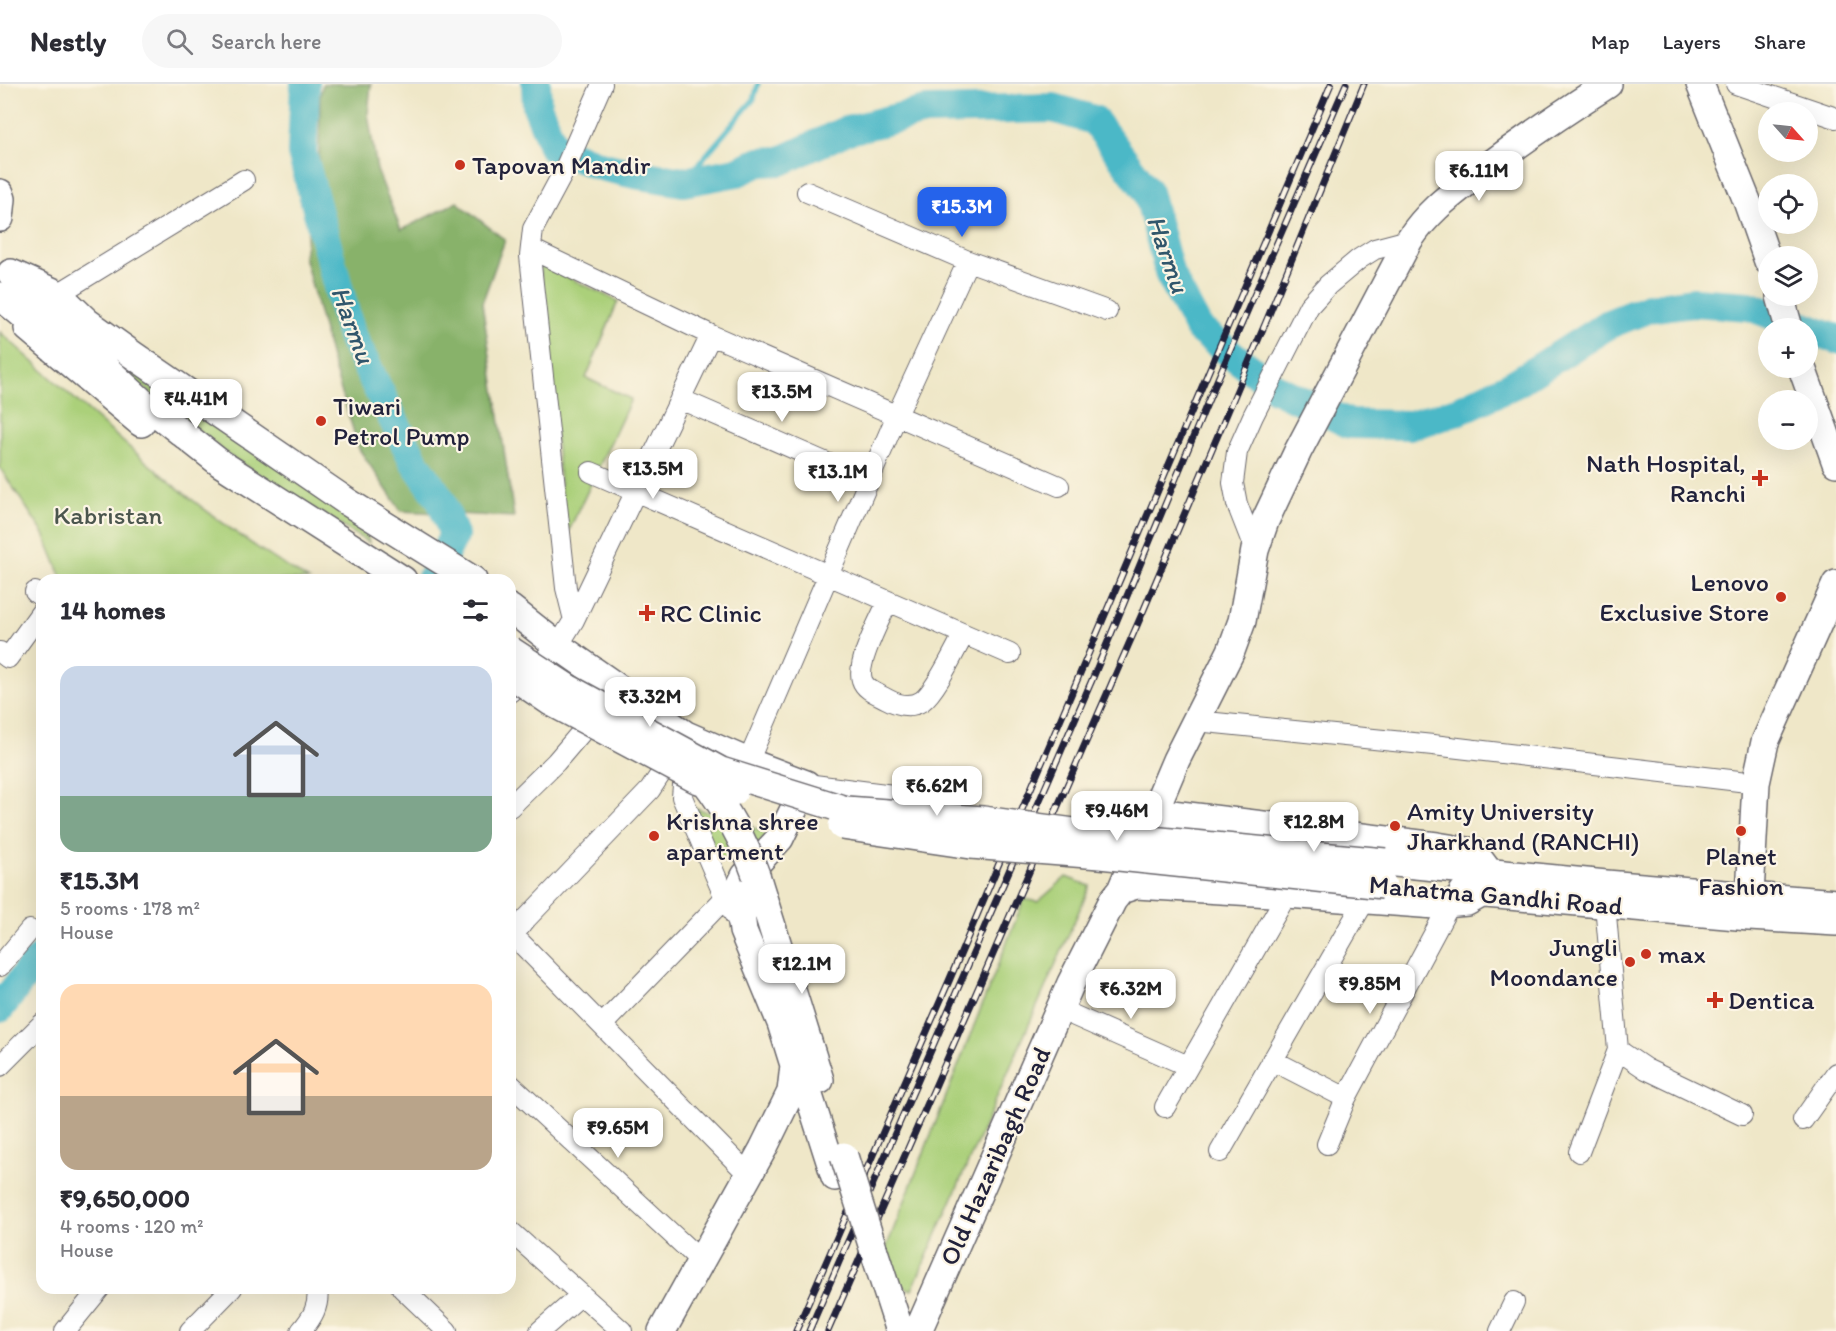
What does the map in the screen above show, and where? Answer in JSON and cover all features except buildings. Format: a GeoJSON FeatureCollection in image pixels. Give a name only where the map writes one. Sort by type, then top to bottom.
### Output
{"type":"FeatureCollection","features":[{"type":"Feature","properties":{"kind":"main road","name":"Old Hazaribagh Road"},"geometry":{"type":"LineString","coordinates":[[900,1329],[1113,900],[1121,890],[1176,760],[1231,651],[1242,621],[1255,550],[1265,521],[1298,451],[1409,240],[1422,220],[1440,203],[1492,163],[1608,84]]}},
{"type":"Feature","properties":{"kind":"main road"},"geometry":{"type":"LineString","coordinates":[[1700,84],[1763,246]]}},
{"type":"Feature","properties":{"kind":"main road"},"geometry":{"type":"LineString","coordinates":[[0,193],[2,199],[0,218]]}},
{"type":"Feature","properties":{"kind":"main road"},"geometry":{"type":"LineString","coordinates":[[3,276],[58,294],[87,322],[133,355],[346,501],[464,574]]}},
{"type":"Feature","properties":{"kind":"main road"},"geometry":{"type":"LineString","coordinates":[[3,276],[140,400],[220,463],[373,574]]}},
{"type":"Feature","properties":{"kind":"main road"},"geometry":{"type":"LineString","coordinates":[[0,304],[123,410],[215,478],[372,574]]}},
{"type":"Feature","properties":{"kind":"main road"},"geometry":{"type":"LineString","coordinates":[[1806,378],[1836,463]]}},
{"type":"Feature","properties":{"kind":"main road"},"geometry":{"type":"LineString","coordinates":[[1748,906],[1756,783],[1765,742],[1836,584]]}},
{"type":"Feature","properties":{"kind":"main road"},"geometry":{"type":"LineString","coordinates":[[516,613],[558,646],[686,735],[806,784],[780,838],[745,876],[738,890],[743,931],[781,1023],[794,1065],[791,1092],[749,1174],[662,1331]]}},
{"type":"Feature","properties":{"kind":"main road","name":"Mahatma Gandhi Road"},"geometry":{"type":"LineString","coordinates":[[516,654],[568,688],[722,771],[846,810],[983,820],[1109,836],[1378,882]]}},
{"type":"Feature","properties":{"kind":"main road"},"geometry":{"type":"LineString","coordinates":[[516,662],[693,770],[719,801],[740,835],[743,887]]}},
{"type":"Feature","properties":{"kind":"main road"},"geometry":{"type":"LineString","coordinates":[[516,684],[685,778],[717,819],[736,858],[743,887],[868,1257],[900,1329]]}},
{"type":"Feature","properties":{"kind":"main road","name":"Mahatma Gandhi Road"},"geometry":{"type":"LineString","coordinates":[[516,684],[696,779],[832,825],[971,844],[1378,882],[1485,883],[1748,906],[1836,922]]}},
{"type":"Feature","properties":{"kind":"main road"},"geometry":{"type":"LineString","coordinates":[[1121,890],[1136,885],[1287,894],[1378,882],[1435,906],[1467,902],[1485,883],[1474,852],[1155,812]]}},
{"type":"Feature","properties":{"kind":"main road","name":"Mahatma Gandhi Road"},"geometry":{"type":"LineString","coordinates":[[1485,883],[1603,905],[1748,906],[1836,903]]}},
{"type":"Feature","properties":{"kind":"street"},"geometry":{"type":"LineString","coordinates":[[574,620],[566,588],[530,256],[534,229],[563,173],[602,84]]}},
{"type":"Feature","properties":{"kind":"street"},"geometry":{"type":"LineString","coordinates":[[1736,84],[1836,118]]}},
{"type":"Feature","properties":{"kind":"street"},"geometry":{"type":"LineString","coordinates":[[58,294],[244,180]]}},
{"type":"Feature","properties":{"kind":"street"},"geometry":{"type":"LineString","coordinates":[[807,192],[968,261],[1107,311]]}},
{"type":"Feature","properties":{"kind":"street"},"geometry":{"type":"LineString","coordinates":[[1255,550],[1237,504],[1233,483],[1237,452],[1253,416],[1309,306],[1328,285],[1359,259],[1375,249],[1409,240]]}},
{"type":"Feature","properties":{"kind":"street"},"geometry":{"type":"LineString","coordinates":[[531,249],[711,335],[1059,486]]}},
{"type":"Feature","properties":{"kind":"street"},"geometry":{"type":"LineString","coordinates":[[748,762],[827,574],[968,261]]}},
{"type":"Feature","properties":{"kind":"street"},"geometry":{"type":"LineString","coordinates":[[516,677],[558,646],[574,620],[711,335]]}},
{"type":"Feature","properties":{"kind":"street"},"geometry":{"type":"LineString","coordinates":[[680,399],[868,481]]}},
{"type":"Feature","properties":{"kind":"street"},"geometry":{"type":"LineString","coordinates":[[591,472],[1010,654]]}},
{"type":"Feature","properties":{"kind":"street"},"geometry":{"type":"LineString","coordinates":[[888,601],[864,659],[862,680],[868,689],[897,704],[914,705],[923,700],[964,634]]}},
{"type":"Feature","properties":{"kind":"street"},"geometry":{"type":"LineString","coordinates":[[0,652],[8,658],[36,619]]}},
{"type":"Feature","properties":{"kind":"street"},"geometry":{"type":"LineString","coordinates":[[516,801],[556,762],[618,689]]}},
{"type":"Feature","properties":{"kind":"street"},"geometry":{"type":"LineString","coordinates":[[1196,721],[1433,745],[1756,783]]}},
{"type":"Feature","properties":{"kind":"street"},"geometry":{"type":"LineString","coordinates":[[686,735],[682,797],[743,887],[743,931]]}},
{"type":"Feature","properties":{"kind":"street"},"geometry":{"type":"LineString","coordinates":[[516,932],[650,790],[686,735]]}},
{"type":"Feature","properties":{"kind":"street"},"geometry":{"type":"LineString","coordinates":[[806,784],[950,802]]}},
{"type":"Feature","properties":{"kind":"street"},"geometry":{"type":"LineString","coordinates":[[1220,1152],[1378,882]]}},
{"type":"Feature","properties":{"kind":"street"},"geometry":{"type":"LineString","coordinates":[[602,1025],[743,887]]}},
{"type":"Feature","properties":{"kind":"street"},"geometry":{"type":"LineString","coordinates":[[1165,1107],[1287,894]]}},
{"type":"Feature","properties":{"kind":"street"},"geometry":{"type":"LineString","coordinates":[[1327,1144],[1346,1098],[1450,904]]}},
{"type":"Feature","properties":{"kind":"street"},"geometry":{"type":"LineString","coordinates":[[1579,1152],[1618,1050],[1606,915],[1603,905]]}},
{"type":"Feature","properties":{"kind":"street"},"geometry":{"type":"LineString","coordinates":[[0,966],[30,930]]}},
{"type":"Feature","properties":{"kind":"street"},"geometry":{"type":"LineString","coordinates":[[516,941],[749,1174]]}},
{"type":"Feature","properties":{"kind":"street"},"geometry":{"type":"LineString","coordinates":[[1059,1009],[1188,1066]]}},
{"type":"Feature","properties":{"kind":"street"},"geometry":{"type":"LineString","coordinates":[[0,1066],[36,1030]]}},
{"type":"Feature","properties":{"kind":"street"},"geometry":{"type":"LineString","coordinates":[[1618,1050],[1646,1069],[1742,1115]]}},
{"type":"Feature","properties":{"kind":"street"},"geometry":{"type":"LineString","coordinates":[[1272,1060],[1346,1098]]}},
{"type":"Feature","properties":{"kind":"street"},"geometry":{"type":"LineString","coordinates":[[1803,1120],[1836,1073]]}},
{"type":"Feature","properties":{"kind":"street"},"geometry":{"type":"LineString","coordinates":[[516,1095],[701,1261]]}},
{"type":"Feature","properties":{"kind":"street"},"geometry":{"type":"LineString","coordinates":[[516,1236],[622,1331]]}},
{"type":"Feature","properties":{"kind":"street"},"geometry":{"type":"LineString","coordinates":[[65,1331],[95,1294]]}},
{"type":"Feature","properties":{"kind":"street"},"geometry":{"type":"LineString","coordinates":[[192,1330],[226,1294]]}},
{"type":"Feature","properties":{"kind":"street"},"geometry":{"type":"LineString","coordinates":[[301,1331],[316,1308],[318,1294]]}},
{"type":"Feature","properties":{"kind":"street"},"geometry":{"type":"LineString","coordinates":[[408,1294],[447,1331]]}},
{"type":"Feature","properties":{"kind":"street"},"geometry":{"type":"LineString","coordinates":[[540,1331],[581,1295]]}},
{"type":"Feature","properties":{"kind":"street"},"geometry":{"type":"LineString","coordinates":[[1500,1331],[1514,1302]]}},
{"type":"Feature","properties":{"kind":"green space"},"geometry":{"type":"Polygon","coordinates":[[[323,84],[371,84],[368,114],[377,170],[401,230],[457,202],[505,240],[482,303],[514,517],[401,511],[359,449],[331,358],[304,256],[319,160],[320,95],[323,84]]]}},
{"type":"Feature","properties":{"kind":"green space"},"geometry":{"type":"Polygon","coordinates":[[[540,264],[618,301],[586,378],[631,399],[565,539],[540,264]]]}},
{"type":"Feature","properties":{"kind":"green space","name":"Kabristan"},"geometry":{"type":"Polygon","coordinates":[[[0,332],[187,496],[267,554],[299,574],[61,574],[44,534],[0,468],[0,332]]]}},
{"type":"Feature","properties":{"kind":"green space"},"geometry":{"type":"Polygon","coordinates":[[[104,346],[365,524],[369,543],[231,457],[107,358],[104,346]]]}},
{"type":"Feature","properties":{"kind":"green space"},"geometry":{"type":"Polygon","coordinates":[[[693,807],[769,833],[752,851],[734,863],[721,860],[693,807]]]}},
{"type":"Feature","properties":{"kind":"green space"},"geometry":{"type":"Polygon","coordinates":[[[1066,877],[1090,886],[912,1290],[875,1276],[1024,899],[1038,902],[1066,877]]]}},
{"type":"Feature","properties":{"kind":"waterway","name":"Harmu"},"geometry":{"type":"LineString","coordinates":[[305,84],[302,153],[351,335],[414,461],[441,500],[454,535],[434,574]]}},
{"type":"Feature","properties":{"kind":"waterway","name":"Harmu"},"geometry":{"type":"LineString","coordinates":[[536,84],[537,106],[554,148],[600,166],[683,182],[737,172],[759,162],[781,161],[845,131],[925,111],[1053,108],[1094,120],[1148,192],[1170,275],[1199,329],[1275,388],[1350,424],[1411,425],[1458,411],[1514,384],[1609,324],[1649,308],[1693,302],[1749,306],[1836,339]]}},
{"type":"Feature","properties":{"kind":"waterway"},"geometry":{"type":"LineString","coordinates":[[683,182],[754,99],[758,84]]}},
{"type":"Feature","properties":{"kind":"waterway","name":"Harmu"},"geometry":{"type":"LineString","coordinates":[[0,1008],[36,962]]}},
{"type":"Feature","properties":{"kind":"railway"},"geometry":{"type":"LineString","coordinates":[[796,1331],[949,981],[1331,84]]}},
{"type":"Feature","properties":{"kind":"railway"},"geometry":{"type":"LineString","coordinates":[[809,1331],[1092,680],[1209,399],[1346,84]]}},
{"type":"Feature","properties":{"kind":"railway"},"geometry":{"type":"LineString","coordinates":[[828,1331],[1142,614],[1364,84]]}},
{"type":"Feature","properties":{"kind":"place","name":"Tapovan Mandir"},"geometry":{"type":"Point","coordinates":[460,165]}},
{"type":"Feature","properties":{"kind":"place","name":"Tiwari Petrol Pump"},"geometry":{"type":"Point","coordinates":[321,421]}},
{"type":"Feature","properties":{"kind":"place","name":"Nath Hospital, Ranchi"},"geometry":{"type":"Point","coordinates":[1760,478]}},
{"type":"Feature","properties":{"kind":"place","name":"Lenovo Exclusive Store"},"geometry":{"type":"Point","coordinates":[1781,597]}},
{"type":"Feature","properties":{"kind":"place","name":"RC Clinic"},"geometry":{"type":"Point","coordinates":[647,613]}},
{"type":"Feature","properties":{"kind":"place","name":"Amity University Jharkhand (RANCHI)"},"geometry":{"type":"Point","coordinates":[1395,826]}},
{"type":"Feature","properties":{"kind":"place","name":"Planet Fashion"},"geometry":{"type":"Point","coordinates":[1741,831]}},
{"type":"Feature","properties":{"kind":"place","name":"Krishna shree apartment"},"geometry":{"type":"Point","coordinates":[654,836]}},
{"type":"Feature","properties":{"kind":"place","name":"max"},"geometry":{"type":"Point","coordinates":[1646,954]}},
{"type":"Feature","properties":{"kind":"place","name":"Jungli Moondance"},"geometry":{"type":"Point","coordinates":[1630,962]}},
{"type":"Feature","properties":{"kind":"place","name":"Dentica"},"geometry":{"type":"Point","coordinates":[1715,1000]}}]}
